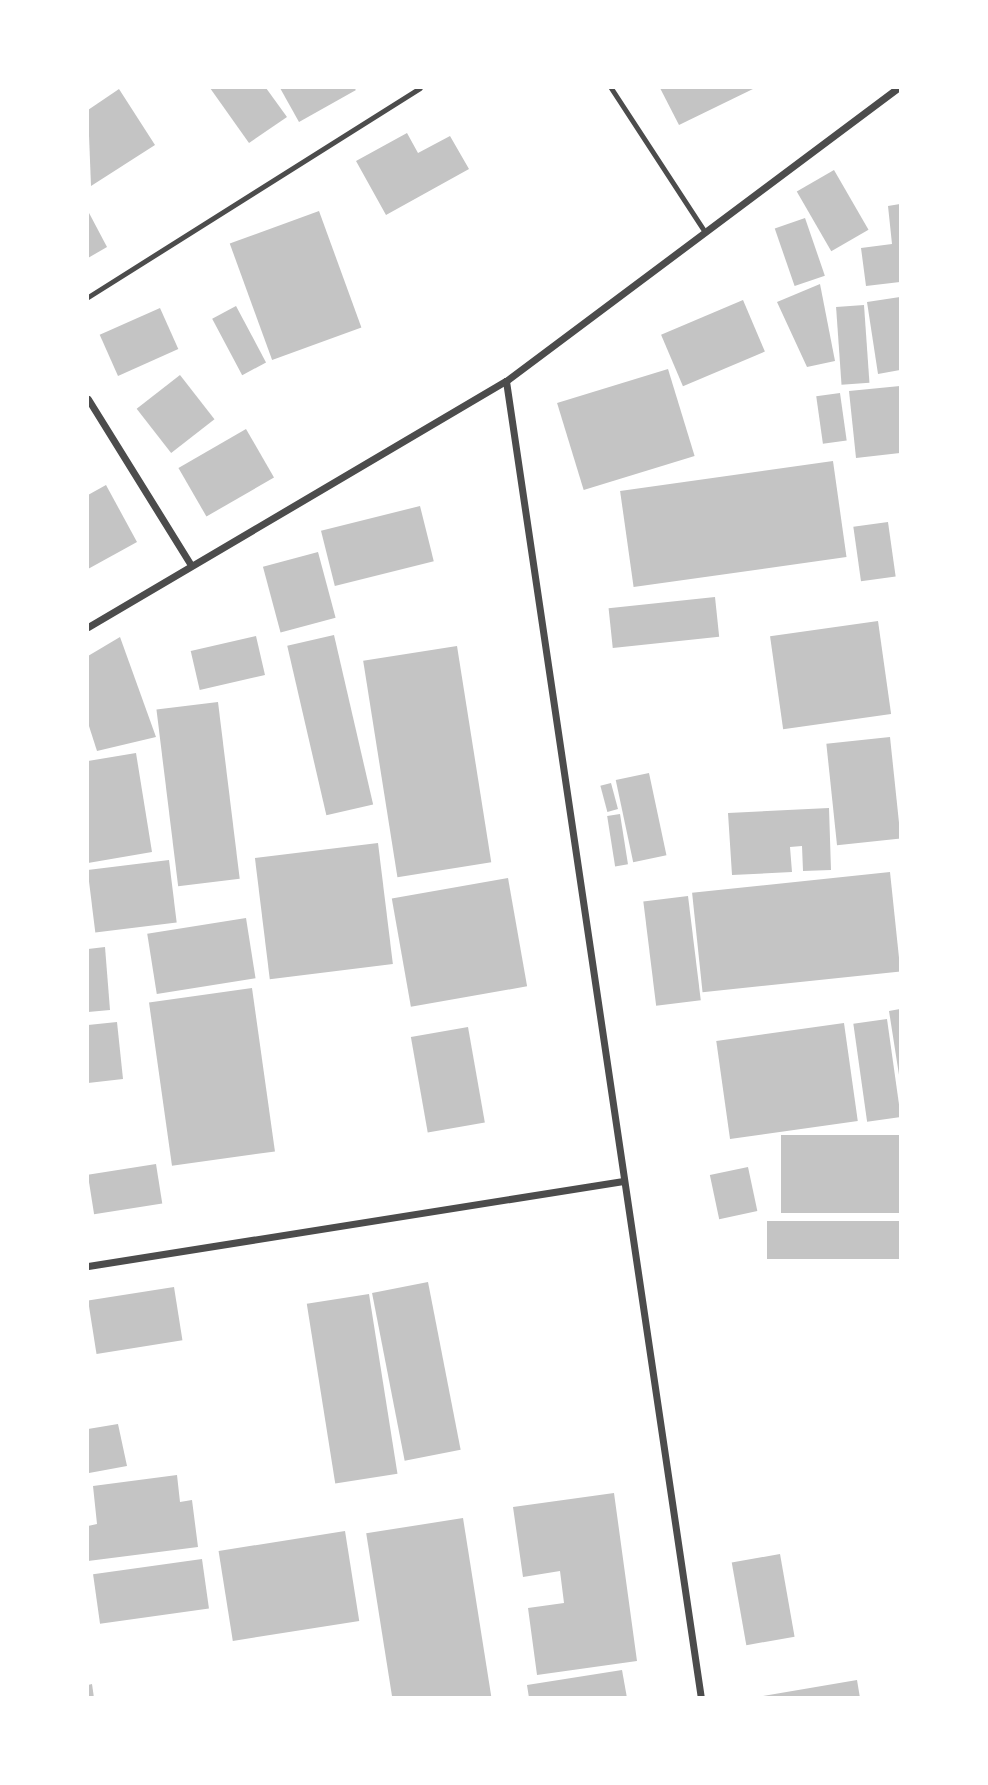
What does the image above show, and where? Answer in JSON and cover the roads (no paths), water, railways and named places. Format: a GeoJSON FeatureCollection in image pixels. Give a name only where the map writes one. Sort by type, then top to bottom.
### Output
{"type":"FeatureCollection","features":[{"type":"Feature","properties":{"kind":"street"},"geometry":{"type":"LineString","coordinates":[[88,627],[506,380],[703,229],[898,88]]}},
{"type":"Feature","properties":{"kind":"street"},"geometry":{"type":"LineString","coordinates":[[506,380],[701,1698]]}},
{"type":"Feature","properties":{"kind":"street"},"geometry":{"type":"LineString","coordinates":[[88,399],[191,565]]}},
{"type":"Feature","properties":{"kind":"street"},"geometry":{"type":"LineString","coordinates":[[88,1266],[623,1181]]}},
{"type":"Feature","properties":{"kind":"lane"},"geometry":{"type":"LineString","coordinates":[[88,297],[420,88]]}},
{"type":"Feature","properties":{"kind":"lane"},"geometry":{"type":"LineString","coordinates":[[611,88],[703,229]]}}]}
